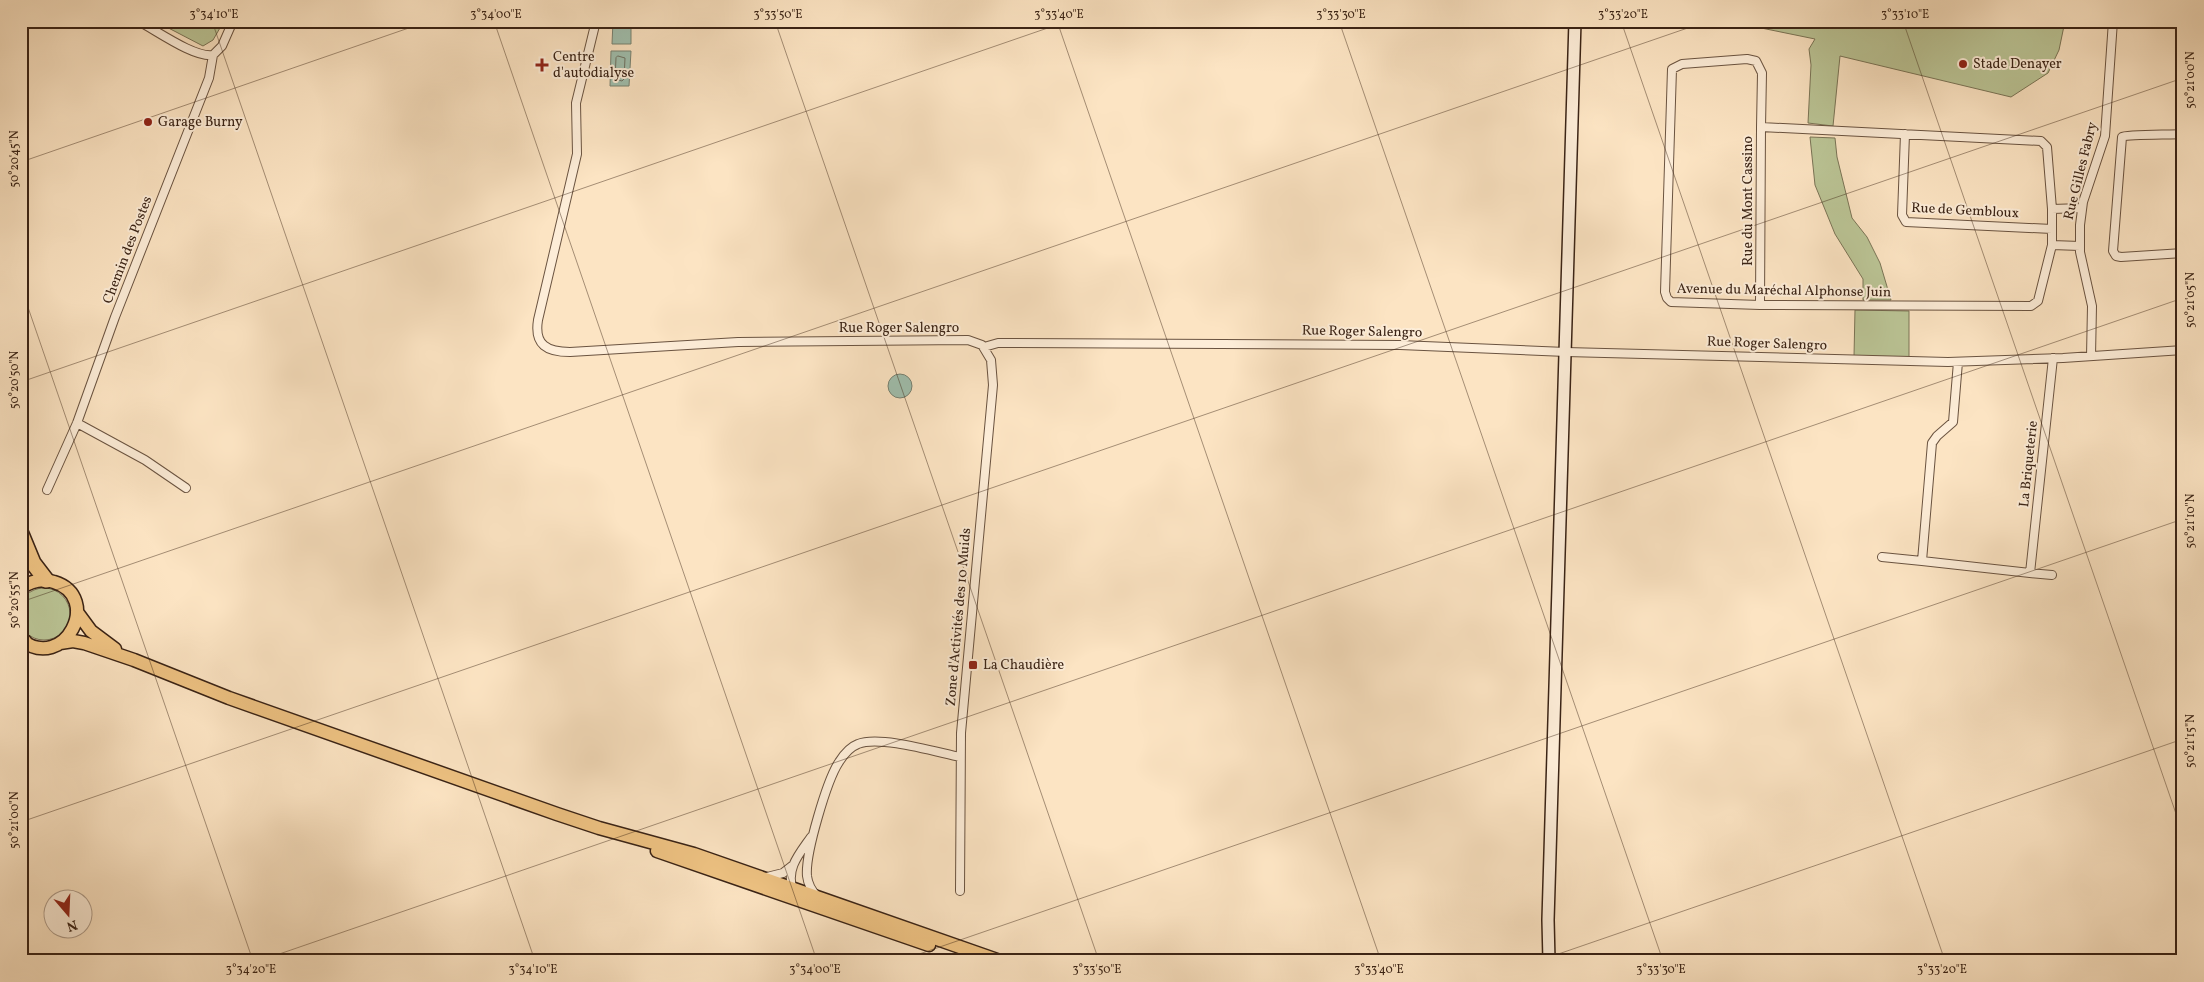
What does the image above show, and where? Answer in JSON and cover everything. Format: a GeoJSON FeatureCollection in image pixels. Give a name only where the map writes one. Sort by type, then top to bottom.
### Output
{"type":"FeatureCollection","features":[{"type":"Feature","properties":{"kind":"highway"},"geometry":{"type":"LineString","coordinates":[[21,534],[33,563],[46,580]]}},
{"type":"Feature","properties":{"kind":"main road"},"geometry":{"type":"LineString","coordinates":[[1549,961],[1548,920],[1575,21]]}},
{"type":"Feature","properties":{"kind":"main road"},"geometry":{"type":"LineString","coordinates":[[21,588],[34,581],[46,580],[58,583],[67,590],[74,600],[77,612],[96,635],[134,660]]}},
{"type":"Feature","properties":{"kind":"main road"},"geometry":{"type":"LineString","coordinates":[[60,643],[73,630],[77,612]]}},
{"type":"Feature","properties":{"kind":"main road"},"geometry":{"type":"LineString","coordinates":[[22,641],[42,648],[73,641],[84,643],[134,660],[229,698],[552,812],[599,828],[679,849],[1000,961]]}},
{"type":"Feature","properties":{"kind":"main road"},"geometry":{"type":"LineString","coordinates":[[599,828],[626,841],[978,961]]}},
{"type":"Feature","properties":{"kind":"main road"},"geometry":{"type":"LineString","coordinates":[[1543,961],[1548,920]]}},
{"type":"Feature","properties":{"kind":"street"},"geometry":{"type":"LineString","coordinates":[[138,21],[195,52],[203,55],[213,54]]}},
{"type":"Feature","properties":{"kind":"street","name":"Chemin des Postes"},"geometry":{"type":"LineString","coordinates":[[47,490],[77,423],[115,317],[209,78],[213,54],[222,46],[233,21]]}},
{"type":"Feature","properties":{"kind":"street","name":"Rue Roger Salengro"},"geometry":{"type":"LineString","coordinates":[[596,21],[576,103],[577,154],[538,320],[539,336],[544,346],[554,351],[570,352],[711,343],[968,340],[978,342],[984,347],[998,342],[1400,345],[1566,352],[1958,362],[2183,350]]}},
{"type":"Feature","properties":{"kind":"street","name":"Rue Gilles Fabry"},"geometry":{"type":"LineString","coordinates":[[2090,356],[2092,306],[2080,246],[2082,208],[2105,136],[2113,21]]}},
{"type":"Feature","properties":{"kind":"street","name":"Avenue du Maréchal Alphonse Juin"},"geometry":{"type":"LineString","coordinates":[[1761,127],[1762,73],[1756,61],[1747,59],[1682,64],[1672,69],[1666,295],[1674,303],[2031,306],[2038,301],[2052,245],[2052,209]]}},
{"type":"Feature","properties":{"kind":"street"},"geometry":{"type":"LineString","coordinates":[[1761,127],[2041,141],[2047,147],[2052,209],[2082,208]]}},
{"type":"Feature","properties":{"kind":"street","name":"Rue du Mont Cassino"},"geometry":{"type":"LineString","coordinates":[[1760,305],[1761,127]]}},
{"type":"Feature","properties":{"kind":"street","name":"Rue de Gembloux"},"geometry":{"type":"LineString","coordinates":[[1905,134],[1902,215],[1906,222],[2052,228]]}},
{"type":"Feature","properties":{"kind":"street"},"geometry":{"type":"LineString","coordinates":[[2183,134],[2154,136],[2129,134],[2122,137],[2120,143],[2113,251],[2116,256],[2121,257],[2183,253]]}},
{"type":"Feature","properties":{"kind":"street"},"geometry":{"type":"LineString","coordinates":[[2052,245],[2080,246]]}},
{"type":"Feature","properties":{"kind":"street","name":"Zone d'Activités des 10 Muids"},"geometry":{"type":"LineString","coordinates":[[960,892],[961,724],[993,385],[992,363],[984,347]]}},
{"type":"Feature","properties":{"kind":"street","name":"La Briqueterie"},"geometry":{"type":"LineString","coordinates":[[2030,572],[2053,358]]}},
{"type":"Feature","properties":{"kind":"street"},"geometry":{"type":"LineString","coordinates":[[1922,561],[1932,443],[1953,422],[1958,362]]}},
{"type":"Feature","properties":{"kind":"street"},"geometry":{"type":"LineString","coordinates":[[77,423],[145,460],[186,488]]}},
{"type":"Feature","properties":{"kind":"street"},"geometry":{"type":"LineString","coordinates":[[1882,557],[2052,574]]}},
{"type":"Feature","properties":{"kind":"street"},"geometry":{"type":"LineString","coordinates":[[778,894],[793,889],[802,881],[807,870],[812,836],[836,767],[847,751],[855,745],[869,741],[883,741],[960,757]]}},
{"type":"Feature","properties":{"kind":"street"},"geometry":{"type":"LineString","coordinates":[[753,876],[776,876],[792,866],[812,836]]}},
{"type":"Feature","properties":{"kind":"street"},"geometry":{"type":"LineString","coordinates":[[792,866],[790,880],[793,889],[804,903]]}},
{"type":"Feature","properties":{"kind":"street"},"geometry":{"type":"LineString","coordinates":[[807,870],[811,889],[820,898]]}},
{"type":"Feature","properties":{"kind":"green space"},"geometry":{"type":"Polygon","coordinates":[[[155,21],[224,21],[213,40],[203,46],[155,21]]]}},
{"type":"Feature","properties":{"kind":"green space","name":"Stade Denayer"},"geometry":{"type":"Polygon","coordinates":[[[1727,21],[2065,21],[2059,50],[2048,73],[2011,97],[1840,56],[1833,126],[1808,123],[1811,65],[1809,49],[1815,39],[1727,21]]]}},
{"type":"Feature","properties":{"kind":"green space"},"geometry":{"type":"Polygon","coordinates":[[[1810,137],[1835,138],[1837,157],[1852,218],[1867,237],[1880,263],[1891,300],[1863,300],[1863,279],[1835,234],[1815,185],[1810,137]]]}},
{"type":"Feature","properties":{"kind":"green space"},"geometry":{"type":"Polygon","coordinates":[[[1855,310],[1909,311],[1909,357],[1854,356],[1855,310]]]}},
{"type":"Feature","properties":{"kind":"green space"},"geometry":{"type":"Polygon","coordinates":[[[44,588],[54,590],[62,596],[68,604],[70,614],[68,624],[62,632],[54,638],[44,640],[34,638],[26,632],[20,624],[18,614],[20,604],[26,596],[34,590],[44,588]]]}},
{"type":"Feature","properties":{"kind":"water"},"geometry":{"type":"Polygon","coordinates":[[[613,21],[631,21],[631,44],[612,44],[613,21]]]}},
{"type":"Feature","properties":{"kind":"water"},"geometry":{"type":"Polygon","coordinates":[[[611,51],[631,51],[629,86],[610,86],[611,51]]]}},
{"type":"Feature","properties":{"kind":"water"},"geometry":{"type":"Polygon","coordinates":[[[900,374],[905,375],[911,381],[911,391],[905,397],[900,398],[895,397],[889,391],[888,386],[889,381],[895,375],[900,374]]]}},
{"type":"Feature","properties":{"kind":"place","name":"Stade Denayer"},"geometry":{"type":"Point","coordinates":[1963,64]}},
{"type":"Feature","properties":{"kind":"place","name":"Centre d'autodialyse"},"geometry":{"type":"Point","coordinates":[542,65]}},
{"type":"Feature","properties":{"kind":"place","name":"Garage Burny"},"geometry":{"type":"Point","coordinates":[148,122]}},
{"type":"Feature","properties":{"kind":"place","name":"La Chaudière"},"geometry":{"type":"Point","coordinates":[973,665]}}]}
